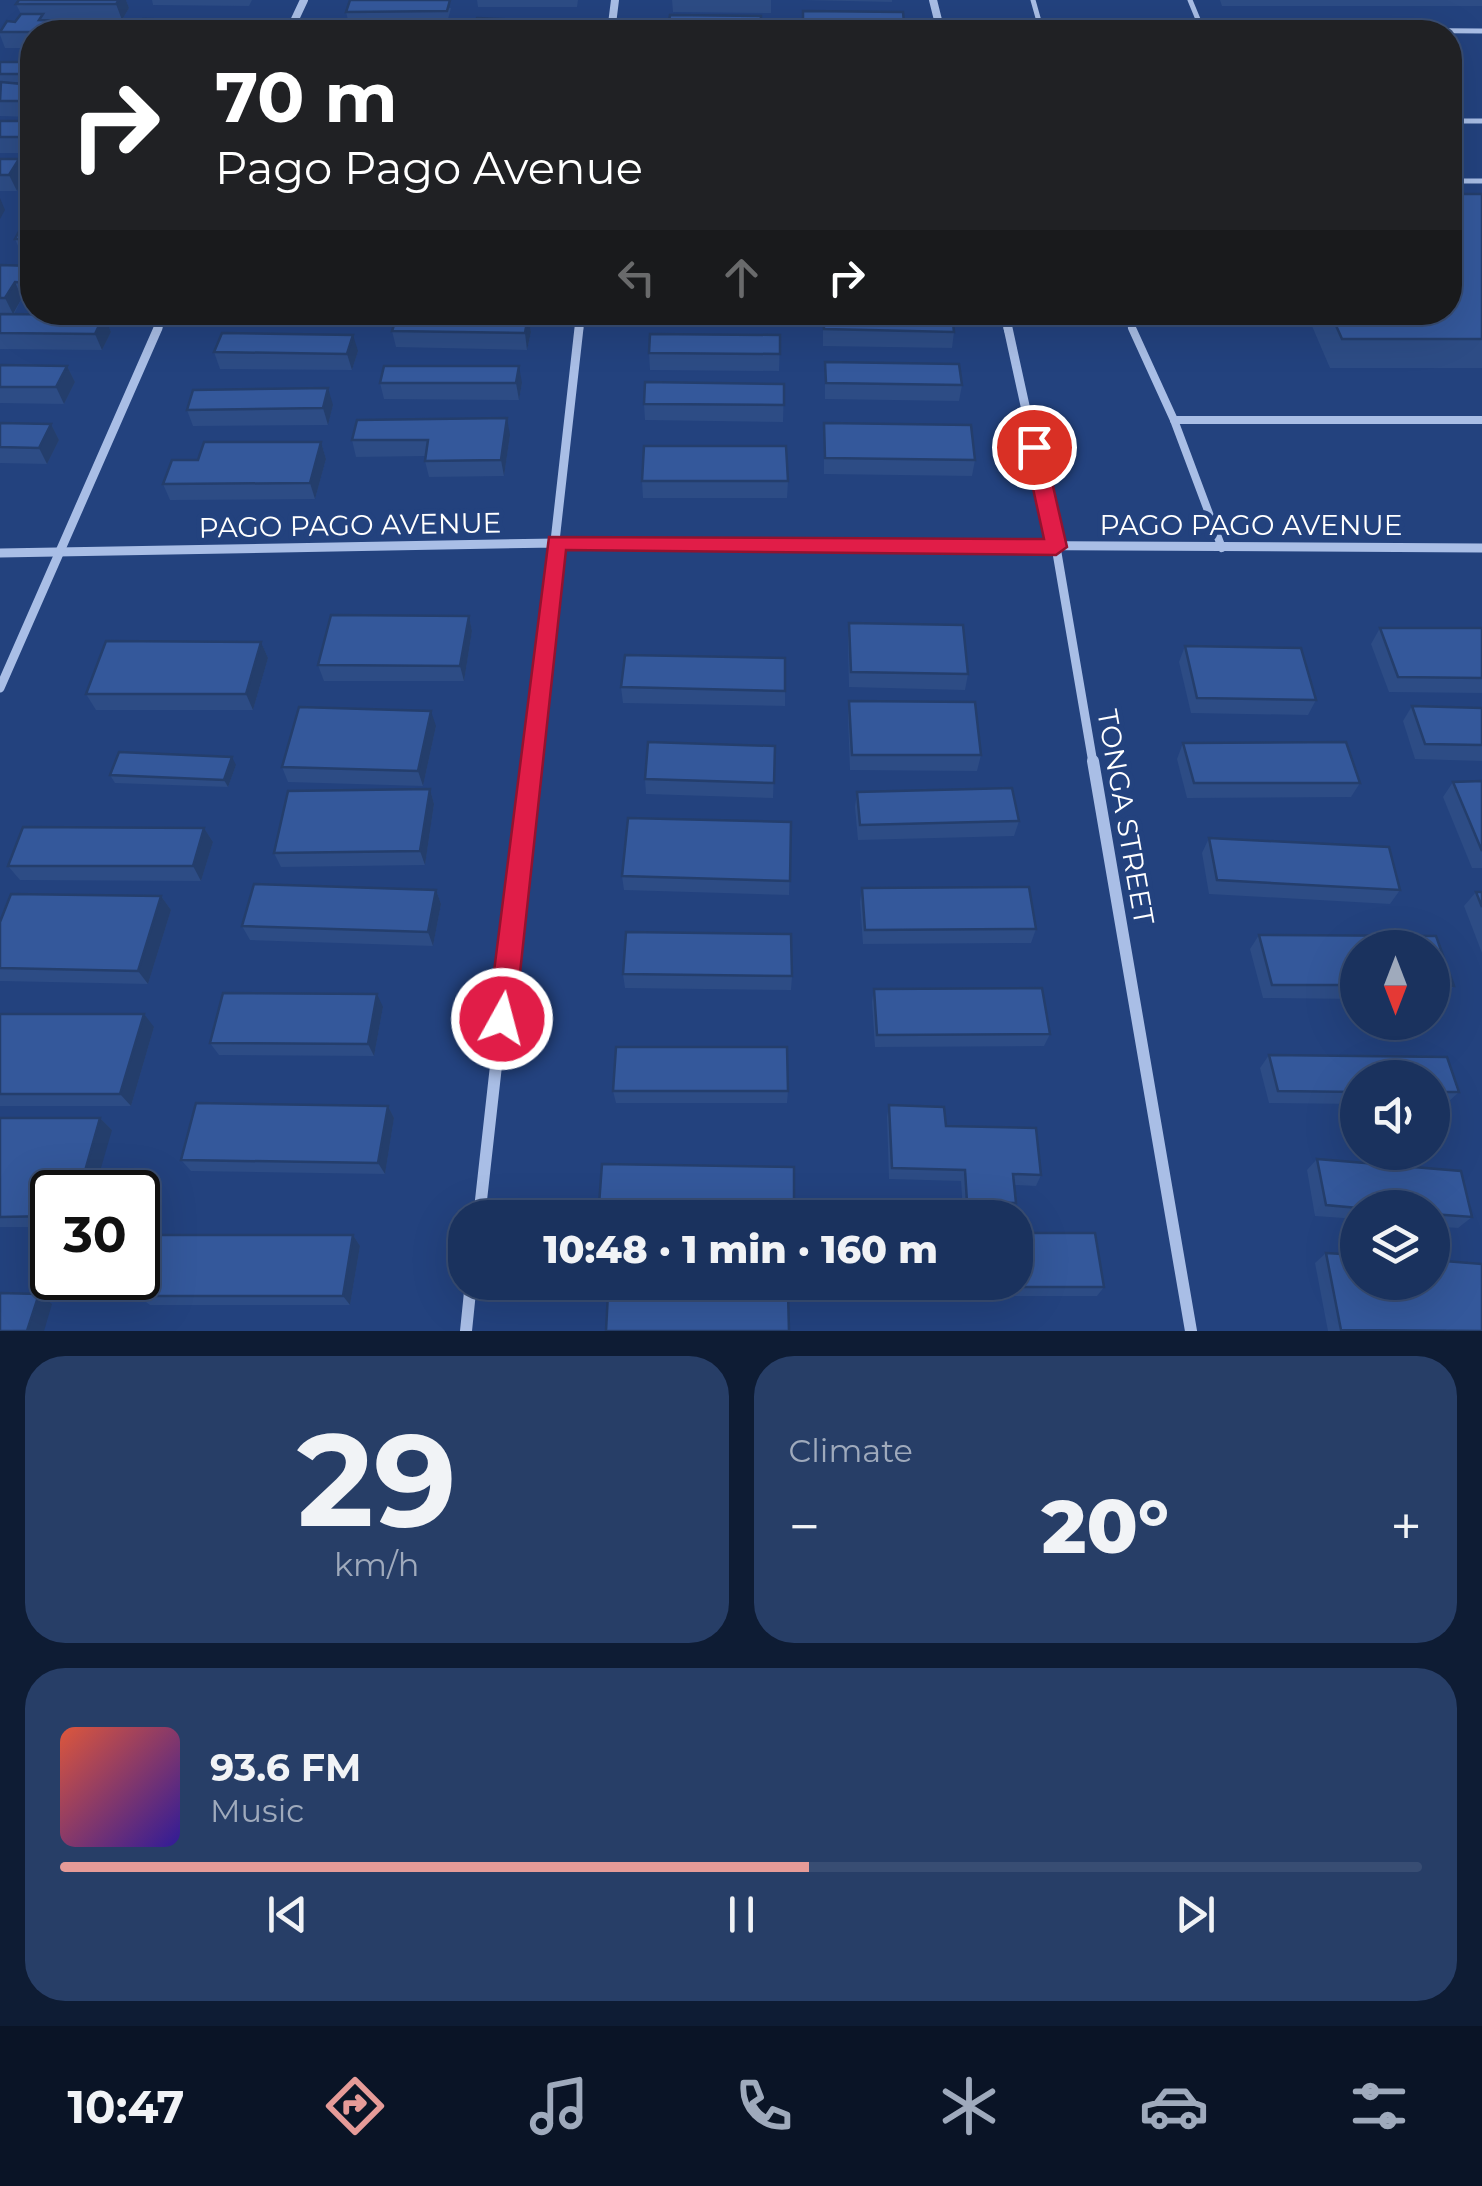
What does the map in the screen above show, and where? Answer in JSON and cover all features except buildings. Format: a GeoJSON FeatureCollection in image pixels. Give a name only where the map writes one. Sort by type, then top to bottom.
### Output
{"type":"FeatureCollection","features":[{"type":"Feature","properties":{"kind":"street"},"geometry":{"type":"LineString","coordinates":[[0,688],[159,325]]}},
{"type":"Feature","properties":{"kind":"street"},"geometry":{"type":"LineString","coordinates":[[481,1200],[580,325]]}},
{"type":"Feature","properties":{"kind":"street","name":"TONGA STREET"},"geometry":{"type":"LineString","coordinates":[[1007,325],[1056,547],[1192,1331]]}},
{"type":"Feature","properties":{"kind":"street","name":"PAGO PAGO AVENUE"},"geometry":{"type":"LineString","coordinates":[[0,554],[556,543],[1482,548]]}},
{"type":"Feature","properties":{"kind":"street"},"geometry":{"type":"LineString","coordinates":[[466,1331],[469,1300]]}},
{"type":"Feature","properties":{"kind":"lane"},"geometry":{"type":"LineString","coordinates":[[1130,325],[1174,420],[1222,548]]}},
{"type":"Feature","properties":{"kind":"lane"},"geometry":{"type":"LineString","coordinates":[[1174,420],[1482,420]]}},
{"type":"Feature","properties":{"kind":"route"},"geometry":{"type":"LineString","coordinates":[[502,1019],[556,543],[1056,547],[1034,447]]}}]}
